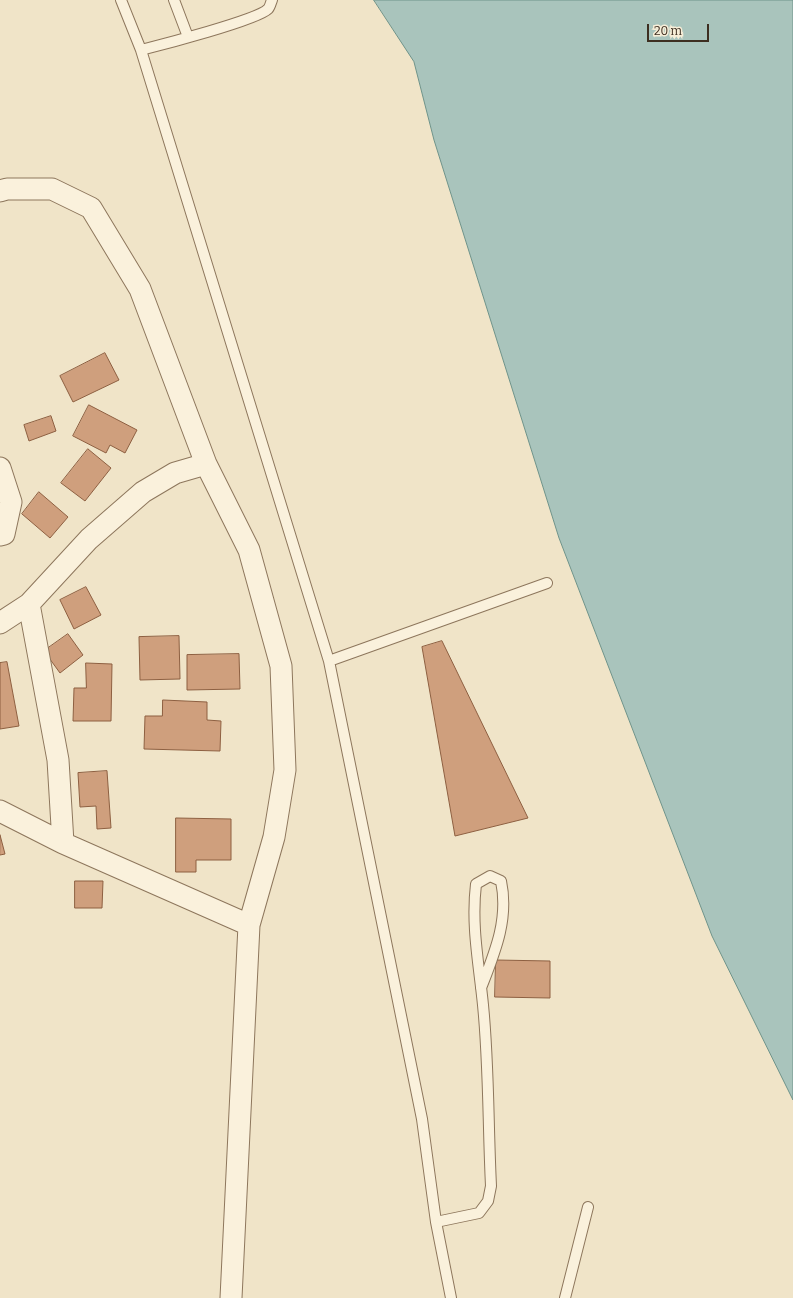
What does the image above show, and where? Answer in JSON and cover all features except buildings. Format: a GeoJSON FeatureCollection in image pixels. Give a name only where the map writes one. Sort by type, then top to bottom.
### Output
{"type":"FeatureCollection","features":[{"type":"Feature","properties":{"kind":"street"},"geometry":{"type":"LineString","coordinates":[[0,191],[7,189],[52,190],[91,208],[140,289],[206,464],[249,550],[281,666],[285,770],[274,837],[249,925],[231,1298]]}},
{"type":"Feature","properties":{"kind":"street"},"geometry":{"type":"LineString","coordinates":[[0,624],[29,604],[89,539],[143,492],[175,473],[206,464]]}},
{"type":"Feature","properties":{"kind":"street"},"geometry":{"type":"LineString","coordinates":[[0,468],[11,502],[4,534],[0,535]]}},
{"type":"Feature","properties":{"kind":"street"},"geometry":{"type":"LineString","coordinates":[[29,604],[58,760],[63,843]]}},
{"type":"Feature","properties":{"kind":"street"},"geometry":{"type":"LineString","coordinates":[[0,811],[63,843],[249,925]]}},
{"type":"Feature","properties":{"kind":"lane"},"geometry":{"type":"LineString","coordinates":[[121,0],[141,50],[329,661],[422,1119],[436,1222],[450,1298]]}},
{"type":"Feature","properties":{"kind":"lane"},"geometry":{"type":"LineString","coordinates":[[174,0],[188,36]]}},
{"type":"Feature","properties":{"kind":"lane"},"geometry":{"type":"LineString","coordinates":[[141,50],[254,17],[268,8],[272,0]]}},
{"type":"Feature","properties":{"kind":"lane"},"geometry":{"type":"LineString","coordinates":[[329,661],[547,583]]}},
{"type":"Feature","properties":{"kind":"lane"},"geometry":{"type":"LineString","coordinates":[[436,1222],[479,1213],[488,1201],[491,1186],[481,988],[473,910],[476,884],[490,876],[501,880],[504,897],[499,943],[481,988]]}},
{"type":"Feature","properties":{"kind":"lane"},"geometry":{"type":"LineString","coordinates":[[565,1298],[588,1207]]}},
{"type":"Feature","properties":{"kind":"water"},"geometry":{"type":"Polygon","coordinates":[[[374,0],[793,0],[793,1100],[712,936],[559,538],[434,140],[414,62],[374,0]]]}}]}
